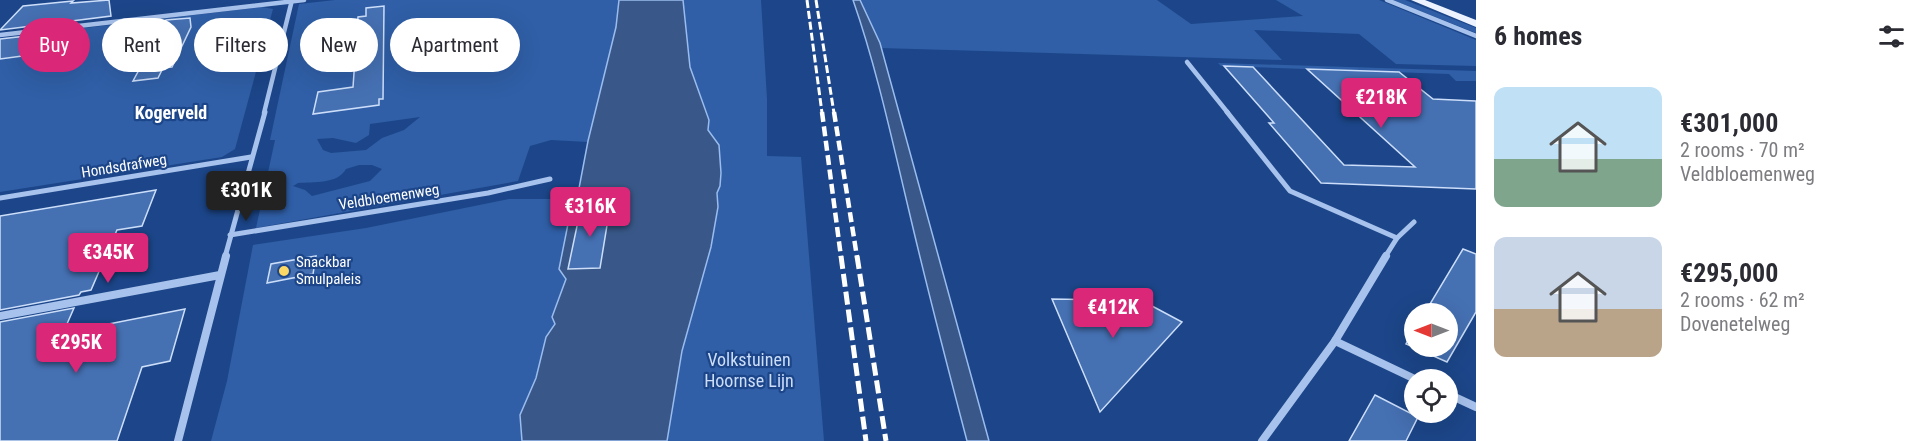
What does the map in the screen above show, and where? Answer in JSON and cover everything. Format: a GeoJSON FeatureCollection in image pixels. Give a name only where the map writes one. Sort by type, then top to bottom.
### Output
{"type":"FeatureCollection","features":[{"type":"Feature","properties":{"kind":"main road"},"geometry":{"type":"LineString","coordinates":[[1416,0],[1476,24]]}},
{"type":"Feature","properties":{"kind":"main road"},"geometry":{"type":"LineString","coordinates":[[1441,0],[1476,13]]}},
{"type":"Feature","properties":{"kind":"street"},"geometry":{"type":"LineString","coordinates":[[0,35],[304,0]]}},
{"type":"Feature","properties":{"kind":"street"},"geometry":{"type":"LineString","coordinates":[[1387,0],[1476,36]]}},
{"type":"Feature","properties":{"kind":"street"},"geometry":{"type":"LineString","coordinates":[[178,441],[230,235],[273,84],[292,1]]}},
{"type":"Feature","properties":{"kind":"street"},"geometry":{"type":"LineString","coordinates":[[1187,62],[1290,191],[1397,238]]}},
{"type":"Feature","properties":{"kind":"street","name":"Hondsdrafweg"},"geometry":{"type":"LineString","coordinates":[[0,198],[251,157]]}},
{"type":"Feature","properties":{"kind":"street","name":"Veldbloemenweg"},"geometry":{"type":"LineString","coordinates":[[230,235],[488,193],[550,179]]}},
{"type":"Feature","properties":{"kind":"street"},"geometry":{"type":"LineString","coordinates":[[1262,441],[1335,341],[1397,238],[1414,222]]}},
{"type":"Feature","properties":{"kind":"street"},"geometry":{"type":"LineString","coordinates":[[0,316],[220,275]]}},
{"type":"Feature","properties":{"kind":"street"},"geometry":{"type":"LineString","coordinates":[[1335,341],[1404,374]]}},
{"type":"Feature","properties":{"kind":"street"},"geometry":{"type":"LineString","coordinates":[[1458,399],[1476,407]]}},
{"type":"Feature","properties":{"kind":"green space"},"geometry":{"type":"Polygon","coordinates":[[[335,0],[619,0],[616,27],[588,142],[551,140],[530,146],[518,181],[256,228],[275,140],[270,140],[284,72],[288,72],[288,56],[299,4],[335,0]],[[420,117],[370,124],[369,135],[356,143],[333,138],[317,139],[323,150],[331,153],[366,150],[382,138],[404,130],[420,117]],[[359,165],[346,169],[331,180],[298,183],[293,186],[305,190],[312,196],[370,181],[382,169],[372,165],[359,165]]]}},
{"type":"Feature","properties":{"kind":"green space","name":"Volkstuinen Hoornse Lijn"},"geometry":{"type":"Polygon","coordinates":[[[683,0],[761,0],[767,99],[767,156],[801,157],[824,441],[667,441],[682,351],[711,247],[721,173],[719,145],[708,130],[709,119],[690,67],[683,0]]]}},
{"type":"Feature","properties":{"kind":"green space"},"geometry":{"type":"Polygon","coordinates":[[[860,0],[1157,0],[1191,24],[1303,16],[1276,0],[1379,0],[1476,40],[1476,66],[1396,64],[1359,34],[1254,30],[1282,60],[880,48],[880,43],[860,0]]]}},
{"type":"Feature","properties":{"kind":"green space"},"geometry":{"type":"Polygon","coordinates":[[[1393,0],[1405,0],[1476,28],[1476,33],[1393,0]]]}},
{"type":"Feature","properties":{"kind":"green space"},"geometry":{"type":"Polygon","coordinates":[[[262,7],[273,9],[271,18],[194,18],[194,72],[256,72],[235,149],[222,157],[0,192],[0,38],[18,36],[18,72],[90,72],[90,27],[102,26],[102,72],[182,72],[182,18],[169,18],[262,7]]]}},
{"type":"Feature","properties":{"kind":"green space"},"geometry":{"type":"Polygon","coordinates":[[[1218,63],[1476,71],[1476,81],[1456,81],[1449,74],[1221,66],[1218,63]]]}},
{"type":"Feature","properties":{"kind":"green space"},"geometry":{"type":"Polygon","coordinates":[[[509,199],[573,199],[568,233],[566,279],[552,317],[555,323],[546,337],[536,378],[520,414],[522,441],[211,441],[227,381],[253,245],[366,228],[509,199]]]}},
{"type":"Feature","properties":{"kind":"shaded area"},"geometry":{"type":"Polygon","coordinates":[[[619,0],[683,0],[690,67],[709,120],[708,130],[719,145],[720,186],[717,193],[718,207],[711,247],[682,351],[667,441],[522,441],[520,415],[536,378],[546,337],[555,324],[552,317],[566,279],[559,269],[573,199],[577,199],[588,141],[616,27],[619,0]]]}},
{"type":"Feature","properties":{"kind":"shaded area"},"geometry":{"type":"Polygon","coordinates":[[[853,0],[860,0],[880,43],[989,441],[967,441],[884,105],[853,0]]]}},
{"type":"Feature","properties":{"kind":"building"},"geometry":{"type":"Polygon","coordinates":[[[109,0],[111,16],[90,19],[18,18],[18,28],[0,30],[23,6],[73,1],[71,3],[109,0]]]}},
{"type":"Feature","properties":{"kind":"building"},"geometry":{"type":"Polygon","coordinates":[[[384,6],[383,99],[379,99],[379,105],[313,114],[318,92],[353,87],[354,72],[378,72],[378,18],[358,18],[366,16],[366,8],[384,6]]]}},
{"type":"Feature","properties":{"kind":"building"},"geometry":{"type":"Polygon","coordinates":[[[190,18],[191,27],[182,46],[182,19],[190,18]]]}},
{"type":"Feature","properties":{"kind":"building"},"geometry":{"type":"Polygon","coordinates":[[[18,37],[18,57],[0,59],[0,39],[18,37]]]}},
{"type":"Feature","properties":{"kind":"building"},"geometry":{"type":"Polygon","coordinates":[[[1224,66],[1253,67],[1344,165],[1415,167],[1307,69],[1399,72],[1433,99],[1476,101],[1476,189],[1321,183],[1269,123],[1274,123],[1224,66]]]}},
{"type":"Feature","properties":{"kind":"building"},"geometry":{"type":"Polygon","coordinates":[[[138,72],[161,72],[158,78],[133,81],[138,72]]]}},
{"type":"Feature","properties":{"kind":"building"},"geometry":{"type":"Polygon","coordinates":[[[156,190],[142,226],[117,230],[91,290],[81,292],[79,295],[0,310],[0,216],[156,190]]]}},
{"type":"Feature","properties":{"kind":"building"},"geometry":{"type":"Polygon","coordinates":[[[581,207],[610,207],[600,268],[568,269],[581,207]]]}},
{"type":"Feature","properties":{"kind":"building"},"geometry":{"type":"Polygon","coordinates":[[[1463,249],[1476,254],[1476,312],[1458,343],[1458,303],[1431,303],[1463,249]]]}},
{"type":"Feature","properties":{"kind":"building"},"geometry":{"type":"Polygon","coordinates":[[[316,256],[313,274],[267,283],[271,264],[316,256]]]}},
{"type":"Feature","properties":{"kind":"building"},"geometry":{"type":"Polygon","coordinates":[[[1122,290],[1182,322],[1100,412],[1052,299],[1110,300],[1122,290]]]}},
{"type":"Feature","properties":{"kind":"building"},"geometry":{"type":"Polygon","coordinates":[[[74,308],[63,333],[185,309],[170,361],[142,367],[117,441],[0,441],[0,322],[74,308]]]}},
{"type":"Feature","properties":{"kind":"building"},"geometry":{"type":"Polygon","coordinates":[[[1436,357],[1450,357],[1447,362],[1436,357]]]}},
{"type":"Feature","properties":{"kind":"building"},"geometry":{"type":"Polygon","coordinates":[[[1375,395],[1404,410],[1404,423],[1415,423],[1406,441],[1349,441],[1375,395]]]}},
{"type":"Feature","properties":{"kind":"railway"},"geometry":{"type":"LineString","coordinates":[[807,0],[822,113]]}},
{"type":"Feature","properties":{"kind":"railway"},"geometry":{"type":"LineString","coordinates":[[816,0],[834,113]]}},
{"type":"Feature","properties":{"kind":"railway"},"geometry":{"type":"LineString","coordinates":[[822,112],[841,257]]}},
{"type":"Feature","properties":{"kind":"railway"},"geometry":{"type":"LineString","coordinates":[[834,112],[857,257]]}},
{"type":"Feature","properties":{"kind":"railway"},"geometry":{"type":"LineString","coordinates":[[841,256],[866,441]]}},
{"type":"Feature","properties":{"kind":"railway"},"geometry":{"type":"LineString","coordinates":[[857,256],[886,441]]}},
{"type":"Feature","properties":{"kind":"place","name":"Snackbar Smulpaleis"},"geometry":{"type":"Point","coordinates":[284,271]}},
{"type":"Feature","properties":{"kind":"district","name":"Kogerveld"},"geometry":{"type":"Point","coordinates":[171,113]}}]}
